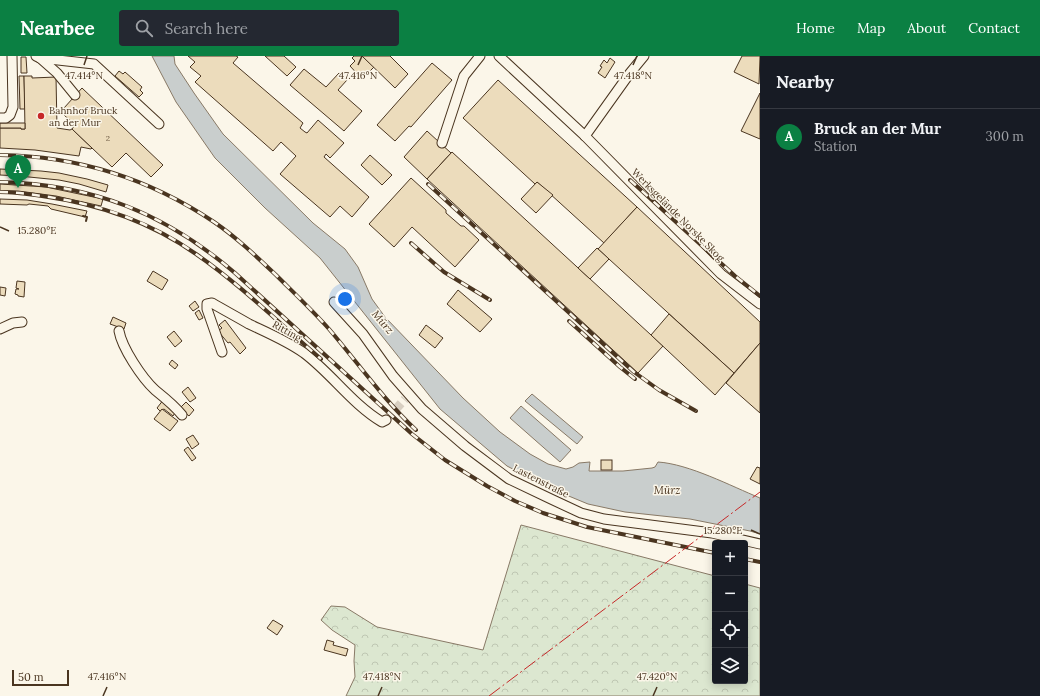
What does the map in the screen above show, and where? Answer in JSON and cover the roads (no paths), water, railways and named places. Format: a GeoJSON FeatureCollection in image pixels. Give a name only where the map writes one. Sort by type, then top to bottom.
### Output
{"type":"FeatureCollection","features":[{"type":"Feature","properties":{"kind":"street"},"geometry":{"type":"LineString","coordinates":[[0,118],[9,116],[13,107],[12,56]]}},
{"type":"Feature","properties":{"kind":"street"},"geometry":{"type":"LineString","coordinates":[[442,143],[464,76],[480,56]]}},
{"type":"Feature","properties":{"kind":"street","name":"Werksgelände Norske Skog"},"geometry":{"type":"LineString","coordinates":[[499,56],[585,136],[721,274],[760,304]]}},
{"type":"Feature","properties":{"kind":"street"},"geometry":{"type":"LineString","coordinates":[[585,136],[644,56]]}},
{"type":"Feature","properties":{"kind":"street"},"geometry":{"type":"LineString","coordinates":[[38,57],[94,64],[159,124]]}},
{"type":"Feature","properties":{"kind":"street"},"geometry":{"type":"LineString","coordinates":[[38,57],[57,73],[75,95]]}},
{"type":"Feature","properties":{"kind":"street","name":"Lastenstraße"},"geometry":{"type":"LineString","coordinates":[[334,302],[363,334],[407,397],[422,408],[465,446],[509,479],[551,500],[604,519],[712,533],[760,544]]}},
{"type":"Feature","properties":{"kind":"street","name":"Ritting"},"geometry":{"type":"LineString","coordinates":[[222,352],[207,309],[207,304],[209,303],[212,303],[249,324],[280,338],[303,353],[350,397],[382,422],[386,420]]}},
{"type":"Feature","properties":{"kind":"street"},"geometry":{"type":"LineString","coordinates":[[0,329],[13,323],[22,322]]}},
{"type":"Feature","properties":{"kind":"street"},"geometry":{"type":"LineString","coordinates":[[119,331],[134,364],[154,388],[175,406],[182,415]]}},
{"type":"Feature","properties":{"kind":"water","name":"Mürz"},"geometry":{"type":"Polygon","coordinates":[[[152,56],[174,56],[175,64],[223,134],[313,223],[345,249],[358,267],[372,299],[385,317],[463,398],[500,432],[530,454],[548,464],[566,469],[579,463],[590,462],[589,471],[623,471],[652,468],[655,467],[658,462],[683,467],[710,476],[760,498],[760,534],[690,519],[625,512],[588,504],[547,487],[507,466],[440,409],[320,258],[265,208],[215,158],[176,102],[152,56]]]}},
{"type":"Feature","properties":{"kind":"water"},"geometry":{"type":"Polygon","coordinates":[[[532,394],[583,437],[577,444],[525,401],[532,394]]]}},
{"type":"Feature","properties":{"kind":"water"},"geometry":{"type":"Polygon","coordinates":[[[521,406],[571,450],[560,462],[510,418],[521,406]]]}},
{"type":"Feature","properties":{"kind":"tunnel"},"geometry":{"type":"LineString","coordinates":[[386,420],[405,399]]}},
{"type":"Feature","properties":{"kind":"railway"},"geometry":{"type":"LineString","coordinates":[[0,155],[29,156],[57,160],[85,165],[112,173],[138,182],[164,194],[190,207],[214,222],[253,254],[310,308],[371,381],[416,430]]}},
{"type":"Feature","properties":{"kind":"railway"},"geometry":{"type":"LineString","coordinates":[[630,180],[735,276],[760,296]]}},
{"type":"Feature","properties":{"kind":"railway"},"geometry":{"type":"LineString","coordinates":[[0,182],[34,184],[96,196],[126,206],[154,218],[182,234],[209,252],[235,273],[412,434],[445,460],[487,486],[515,501],[543,513],[587,527],[712,552]]}},
{"type":"Feature","properties":{"kind":"railway"},"geometry":{"type":"LineString","coordinates":[[428,184],[634,372],[659,390],[696,411]]}},
{"type":"Feature","properties":{"kind":"railway"},"geometry":{"type":"LineString","coordinates":[[0,192],[37,195],[84,204],[123,216],[160,232],[178,242],[213,266],[321,359]]}},
{"type":"Feature","properties":{"kind":"railway"},"geometry":{"type":"LineString","coordinates":[[411,243],[444,272],[490,300]]}},
{"type":"Feature","properties":{"kind":"railway"},"geometry":{"type":"LineString","coordinates":[[569,321],[635,379]]}},
{"type":"Feature","properties":{"kind":"railway"},"geometry":{"type":"LineString","coordinates":[[748,560],[760,562]]}},
{"type":"Feature","properties":{"kind":"place","name":"Bahnhof Bruck an der Mur"},"geometry":{"type":"Point","coordinates":[41,116]}},
{"type":"Feature","properties":{"kind":"place","name":"Bruck an der Mur"},"geometry":{"type":"Point","coordinates":[18,188]}}]}
